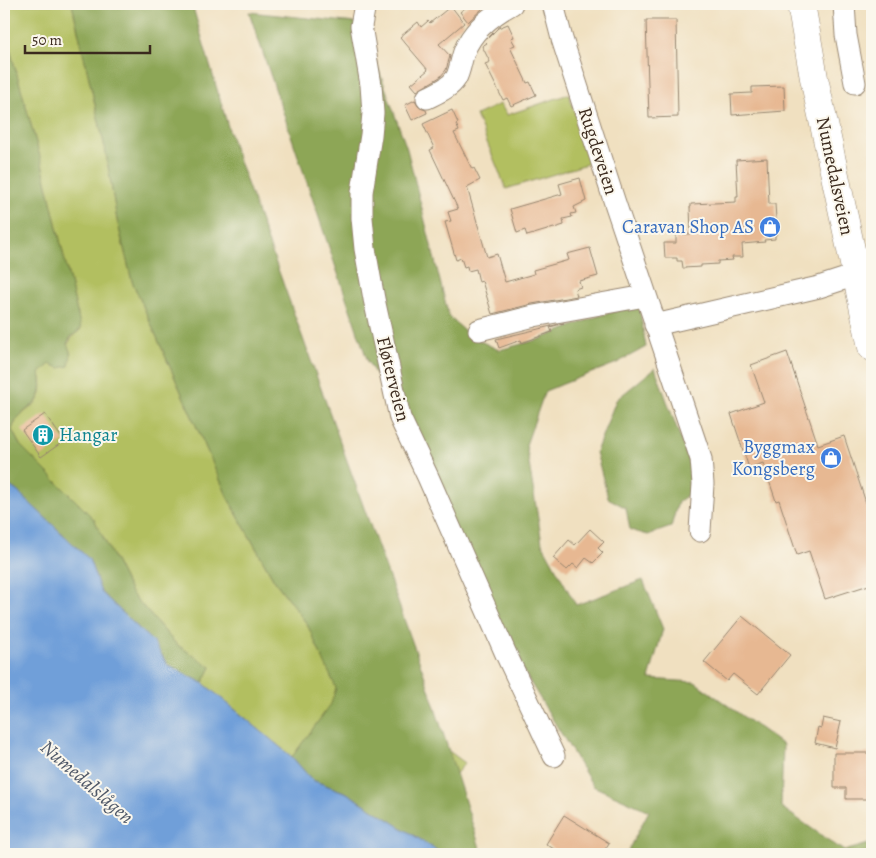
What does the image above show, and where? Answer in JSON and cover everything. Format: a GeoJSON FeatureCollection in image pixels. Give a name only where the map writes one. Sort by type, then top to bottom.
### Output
{"type":"FeatureCollection","features":[{"type":"Feature","properties":{"kind":"main road","name":"Numedalsveien"},"geometry":{"type":"LineString","coordinates":[[801,4],[814,78],[872,347]]}},
{"type":"Feature","properties":{"kind":"street","name":"Fløterveien"},"geometry":{"type":"LineString","coordinates":[[365,4],[361,26],[371,85],[373,113],[372,135],[362,192],[362,218],[372,291],[400,418],[554,756]]}},
{"type":"Feature","properties":{"kind":"street"},"geometry":{"type":"LineString","coordinates":[[427,98],[448,86],[456,78],[470,39],[479,28],[497,12],[512,4]]}},
{"type":"Feature","properties":{"kind":"street","name":"Rugdeveien"},"geometry":{"type":"LineString","coordinates":[[553,4],[562,39],[645,296],[702,460],[704,484],[700,531]]}},
{"type":"Feature","properties":{"kind":"street"},"geometry":{"type":"LineString","coordinates":[[844,4],[846,34],[855,83]]}},
{"type":"Feature","properties":{"kind":"street"},"geometry":{"type":"LineString","coordinates":[[655,325],[820,287],[856,276]]}},
{"type":"Feature","properties":{"kind":"street"},"geometry":{"type":"LineString","coordinates":[[479,330],[534,316],[645,296]]}},
{"type":"Feature","properties":{"kind":"green space"},"geometry":{"type":"Polygon","coordinates":[[[4,4],[72,4],[105,148],[117,220],[132,281],[229,500],[274,580],[307,624],[323,657],[465,763],[438,795],[324,714],[292,757],[203,683],[211,667],[176,644],[131,593],[94,519],[20,445],[12,430],[16,421],[41,395],[40,373],[50,364],[60,368],[69,342],[81,329],[42,164],[4,28],[4,4]]]}},
{"type":"Feature","properties":{"kind":"green space"},"geometry":{"type":"Polygon","coordinates":[[[72,4],[192,4],[234,147],[426,680],[482,854],[443,854],[347,793],[312,780],[292,757],[331,704],[336,688],[307,624],[274,580],[229,500],[132,281],[117,220],[105,148],[72,4]]]}},
{"type":"Feature","properties":{"kind":"green space"},"geometry":{"type":"Polygon","coordinates":[[[249,12],[366,24],[374,56],[407,149],[449,317],[472,337],[499,350],[540,339],[598,316],[639,305],[646,347],[617,363],[545,391],[526,445],[542,543],[576,605],[643,580],[663,629],[649,679],[695,682],[783,745],[781,807],[844,851],[872,843],[872,854],[626,854],[649,811],[593,786],[510,649],[412,435],[368,362],[249,12]]]}},
{"type":"Feature","properties":{"kind":"green space"},"geometry":{"type":"Polygon","coordinates":[[[4,28],[42,164],[81,329],[67,343],[71,354],[69,366],[60,368],[50,364],[40,373],[41,385],[37,401],[21,415],[12,430],[20,445],[94,519],[131,593],[176,644],[211,667],[203,683],[168,665],[154,643],[101,592],[89,559],[17,491],[4,482],[4,28]]]}},
{"type":"Feature","properties":{"kind":"green space"},"geometry":{"type":"Polygon","coordinates":[[[569,94],[590,163],[506,189],[476,115],[500,104],[507,115],[569,94]]]}},
{"type":"Feature","properties":{"kind":"green space"},"geometry":{"type":"Polygon","coordinates":[[[655,368],[691,467],[692,492],[678,502],[671,527],[648,535],[630,530],[626,508],[608,498],[596,452],[616,400],[655,368]]]}},
{"type":"Feature","properties":{"kind":"water","name":"Numedalslågen"},"geometry":{"type":"Polygon","coordinates":[[[4,482],[17,491],[89,559],[101,592],[154,643],[168,665],[203,683],[292,757],[312,780],[347,793],[443,854],[4,854],[4,482]]]}},
{"type":"Feature","properties":{"kind":"building"},"geometry":{"type":"Polygon","coordinates":[[[470,4],[479,4],[483,8],[468,22],[460,12],[470,4]]]}},
{"type":"Feature","properties":{"kind":"building"},"geometry":{"type":"Polygon","coordinates":[[[451,6],[464,23],[439,44],[450,56],[446,70],[440,77],[417,91],[411,84],[428,70],[400,37],[418,22],[421,27],[428,21],[430,23],[451,6]]]}},
{"type":"Feature","properties":{"kind":"building"},"geometry":{"type":"Polygon","coordinates":[[[646,20],[676,20],[678,117],[649,118],[646,20]]]}},
{"type":"Feature","properties":{"kind":"building"},"geometry":{"type":"Polygon","coordinates":[[[508,24],[514,37],[511,38],[515,45],[510,47],[527,83],[530,82],[536,95],[511,106],[507,98],[503,100],[485,64],[490,62],[482,46],[487,43],[485,41],[498,28],[508,24]]]}},
{"type":"Feature","properties":{"kind":"building"},"geometry":{"type":"Polygon","coordinates":[[[784,86],[785,111],[732,115],[731,94],[752,93],[752,87],[784,86]]]}},
{"type":"Feature","properties":{"kind":"building"},"geometry":{"type":"Polygon","coordinates":[[[415,100],[420,108],[426,110],[427,113],[412,120],[405,105],[415,100]]]}},
{"type":"Feature","properties":{"kind":"building"},"geometry":{"type":"Polygon","coordinates":[[[452,110],[458,123],[456,124],[459,131],[454,133],[472,169],[474,168],[480,180],[467,187],[487,257],[497,254],[505,282],[534,274],[533,270],[569,260],[567,254],[590,248],[598,276],[579,281],[581,287],[575,289],[577,296],[492,314],[482,281],[479,282],[476,269],[468,271],[467,266],[464,267],[461,258],[456,260],[445,222],[451,221],[448,212],[458,209],[430,150],[434,148],[423,124],[452,110]]]}},
{"type":"Feature","properties":{"kind":"building"},"geometry":{"type":"Polygon","coordinates":[[[767,158],[769,204],[775,204],[777,234],[775,239],[742,244],[743,257],[732,257],[733,260],[718,261],[718,264],[701,265],[701,267],[683,268],[682,261],[677,261],[677,258],[665,258],[664,243],[676,243],[676,234],[691,234],[691,204],[736,202],[736,197],[738,197],[736,160],[767,158]]]}},
{"type":"Feature","properties":{"kind":"building"},"geometry":{"type":"Polygon","coordinates":[[[580,178],[586,201],[574,207],[576,213],[571,214],[572,217],[563,219],[564,225],[527,236],[525,230],[517,233],[510,209],[562,194],[559,184],[580,178]]]}},
{"type":"Feature","properties":{"kind":"building"},"geometry":{"type":"Polygon","coordinates":[[[564,323],[550,327],[552,332],[522,343],[521,340],[499,348],[496,339],[564,323]]]}},
{"type":"Feature","properties":{"kind":"building"},"geometry":{"type":"Polygon","coordinates":[[[787,352],[818,445],[844,436],[872,521],[872,584],[825,599],[809,551],[797,555],[779,500],[776,501],[763,463],[749,468],[731,414],[764,402],[751,365],[787,352]]]}},
{"type":"Feature","properties":{"kind":"building","name":"Hangar"},"geometry":{"type":"Polygon","coordinates":[[[45,414],[64,441],[41,457],[22,430],[45,414]]]}},
{"type":"Feature","properties":{"kind":"building"},"geometry":{"type":"Polygon","coordinates":[[[590,529],[604,542],[598,548],[603,553],[593,563],[586,558],[578,568],[573,564],[567,570],[553,558],[569,540],[575,545],[590,529]]]}},
{"type":"Feature","properties":{"kind":"building"},"geometry":{"type":"Polygon","coordinates":[[[742,616],[790,655],[758,694],[733,674],[727,681],[704,662],[742,616]]]}},
{"type":"Feature","properties":{"kind":"building"},"geometry":{"type":"Polygon","coordinates":[[[823,718],[841,722],[835,748],[815,743],[818,727],[821,728],[823,718]]]}},
{"type":"Feature","properties":{"kind":"building"},"geometry":{"type":"Polygon","coordinates":[[[834,753],[869,753],[869,799],[846,799],[846,788],[834,788],[834,753]]]}},
{"type":"Feature","properties":{"kind":"building"},"geometry":{"type":"Polygon","coordinates":[[[564,815],[609,843],[602,854],[562,854],[546,844],[564,815]]]}},
{"type":"Feature","properties":{"kind":"place","name":"Caravan Shop AS"},"geometry":{"type":"Point","coordinates":[770,227]}},
{"type":"Feature","properties":{"kind":"place","name":"Hangar"},"geometry":{"type":"Point","coordinates":[43,435]}},
{"type":"Feature","properties":{"kind":"place","name":"Byggmax Kongsberg"},"geometry":{"type":"Point","coordinates":[831,458]}}]}
